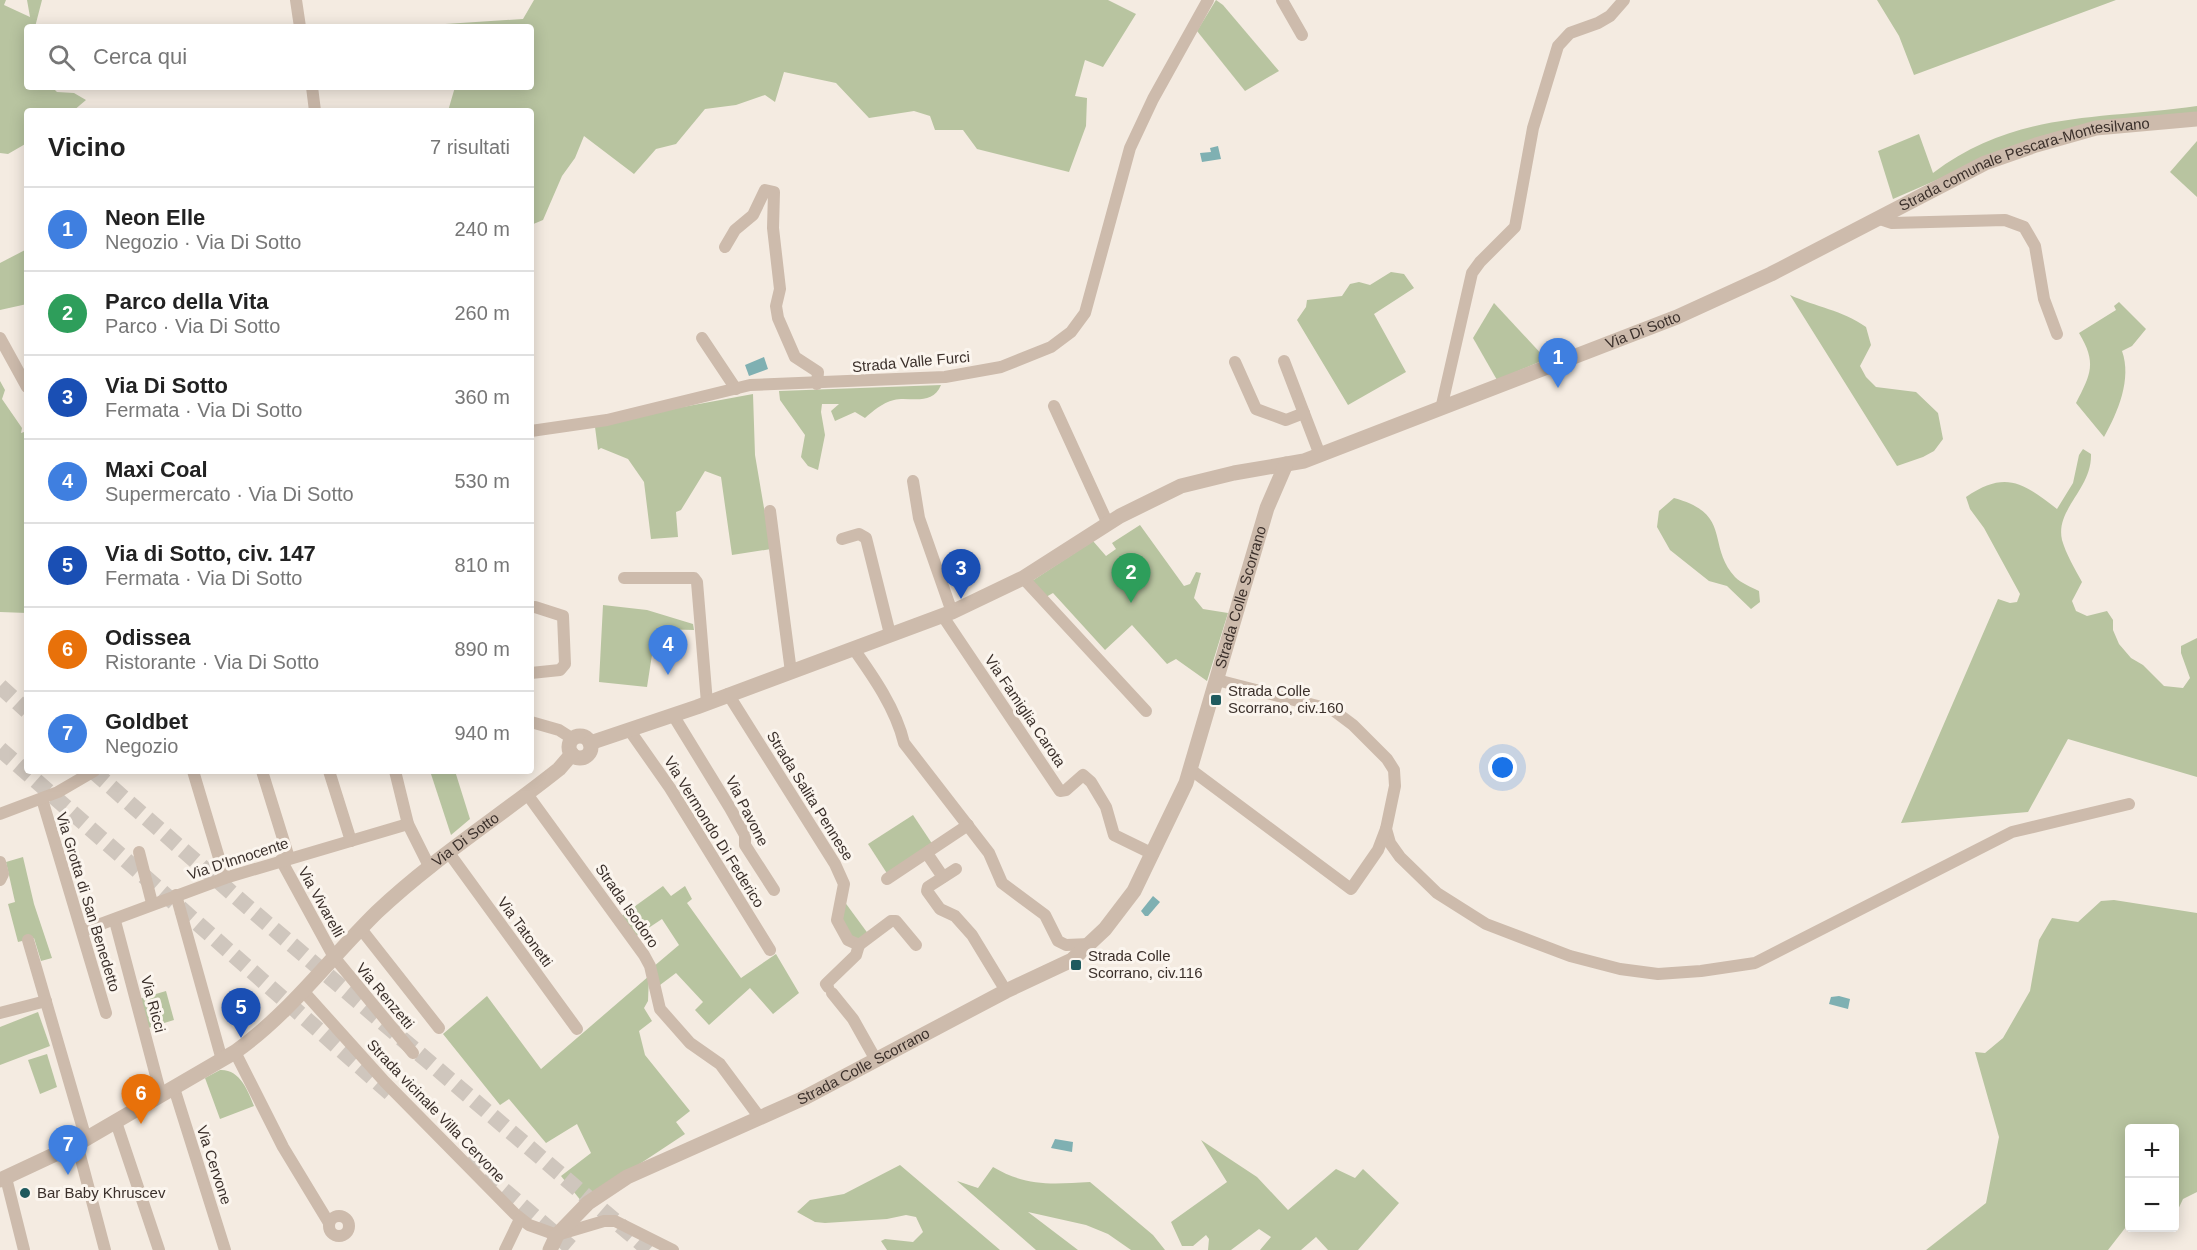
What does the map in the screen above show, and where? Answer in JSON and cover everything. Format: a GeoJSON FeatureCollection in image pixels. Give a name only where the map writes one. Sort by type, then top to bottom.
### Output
{"type":"FeatureCollection","features":[{"type":"Feature","properties":{"kind":"street"},"geometry":{"type":"LineString","coordinates":[[296,0],[300,24]]}},
{"type":"Feature","properties":{"kind":"street","name":"Strada Valle Furci"},"geometry":{"type":"LineString","coordinates":[[534,431],[607,420],[750,385],[817,384],[953,376],[992,369],[1051,347],[1071,332],[1085,313],[1130,148],[1153,99],[1208,0]]}},
{"type":"Feature","properties":{"kind":"street"},"geometry":{"type":"LineString","coordinates":[[1282,0],[1302,35]]}},
{"type":"Feature","properties":{"kind":"street"},"geometry":{"type":"LineString","coordinates":[[1441,409],[1472,273],[1515,227],[1533,128],[1558,46],[1570,33],[1610,16],[1624,0]]}},
{"type":"Feature","properties":{"kind":"street"},"geometry":{"type":"LineString","coordinates":[[312,90],[315,108]]}},
{"type":"Feature","properties":{"kind":"street","name":"Strada comunale Pescara-Montesilvano"},"geometry":{"type":"LineString","coordinates":[[1857,229],[1985,164],[2036,145],[2096,128],[2197,119]]}},
{"type":"Feature","properties":{"kind":"street"},"geometry":{"type":"LineString","coordinates":[[725,247],[735,230],[753,215],[765,190],[774,192],[773,228],[780,289],[776,306],[778,318],[795,357],[818,372],[817,384]]}},
{"type":"Feature","properties":{"kind":"street"},"geometry":{"type":"LineString","coordinates":[[1877,218],[1892,223],[2005,220],[2024,227],[2035,246],[2044,299],[2057,334]]}},
{"type":"Feature","properties":{"kind":"street","name":"Via Di Sotto"},"geometry":{"type":"LineString","coordinates":[[572,746],[577,758],[584,758],[590,753],[590,743],[630,731],[947,614],[1023,578],[1140,504],[1181,486],[1234,473],[1304,461],[1441,409],[1677,317],[1771,274],[1857,229]]}},
{"type":"Feature","properties":{"kind":"street"},"geometry":{"type":"LineString","coordinates":[[0,338],[24,382]]}},
{"type":"Feature","properties":{"kind":"street"},"geometry":{"type":"LineString","coordinates":[[702,338],[736,389]]}},
{"type":"Feature","properties":{"kind":"street"},"geometry":{"type":"LineString","coordinates":[[1284,361],[1320,455]]}},
{"type":"Feature","properties":{"kind":"street"},"geometry":{"type":"LineString","coordinates":[[1235,362],[1256,409],[1286,420],[1304,413]]}},
{"type":"Feature","properties":{"kind":"street"},"geometry":{"type":"LineString","coordinates":[[1054,406],[1108,524]]}},
{"type":"Feature","properties":{"kind":"street","name":"Strada Colle Scorrano"},"geometry":{"type":"LineString","coordinates":[[1273,495],[1304,461]]}},
{"type":"Feature","properties":{"kind":"street","name":"Strada Colle Scorrano"},"geometry":{"type":"LineString","coordinates":[[550,1250],[557,1235],[588,1203],[627,1177],[804,1098],[1006,991],[1072,960],[1121,911],[1153,854],[1190,769],[1273,495],[1286,465]]}},
{"type":"Feature","properties":{"kind":"street"},"geometry":{"type":"LineString","coordinates":[[913,481],[919,518],[947,614]]}},
{"type":"Feature","properties":{"kind":"street"},"geometry":{"type":"LineString","coordinates":[[770,511],[792,672]]}},
{"type":"Feature","properties":{"kind":"street"},"geometry":{"type":"LineString","coordinates":[[842,539],[859,534],[866,538],[890,634]]}},
{"type":"Feature","properties":{"kind":"street"},"geometry":{"type":"LineString","coordinates":[[624,578],[694,578],[697,582],[707,703]]}},
{"type":"Feature","properties":{"kind":"street"},"geometry":{"type":"LineString","coordinates":[[1023,578],[1146,711]]}},
{"type":"Feature","properties":{"kind":"street"},"geometry":{"type":"LineString","coordinates":[[534,673],[560,670],[565,664],[563,616],[535,607]]}},
{"type":"Feature","properties":{"kind":"street","name":"Via Famiglia Carota"},"geometry":{"type":"LineString","coordinates":[[947,614],[1060,791],[1066,790],[1083,775],[1091,782],[1106,807],[1110,828],[1114,835],[1124,842],[1153,854]]}},
{"type":"Feature","properties":{"kind":"street"},"geometry":{"type":"LineString","coordinates":[[853,648],[881,692],[902,732],[904,743],[989,853],[1002,883],[1045,915],[1058,941],[1066,945],[1090,944]]}},
{"type":"Feature","properties":{"kind":"street"},"geometry":{"type":"LineString","coordinates":[[1190,769],[1351,889],[1378,850],[1386,829],[1395,786],[1394,770],[1387,759],[1353,725],[1333,710],[1217,680]]}},
{"type":"Feature","properties":{"kind":"street","name":"Strada Salita Pennese"},"geometry":{"type":"LineString","coordinates":[[728,694],[836,864],[844,884],[837,920],[848,940],[859,945]]}},
{"type":"Feature","properties":{"kind":"street","name":"Via Pavone"},"geometry":{"type":"LineString","coordinates":[[673,715],[730,808],[745,835],[745,845],[774,890]]}},
{"type":"Feature","properties":{"kind":"street"},"geometry":{"type":"LineString","coordinates":[[534,723],[559,730],[572,746]]}},
{"type":"Feature","properties":{"kind":"street","name":"Via Vermondo Di Federico"},"geometry":{"type":"LineString","coordinates":[[630,731],[670,788],[770,950]]}},
{"type":"Feature","properties":{"kind":"street","name":"Via Di Sotto"},"geometry":{"type":"LineString","coordinates":[[3,1179],[116,1122],[229,1056],[272,1024],[361,928],[449,852],[559,769],[572,746]]}},
{"type":"Feature","properties":{"kind":"street"},"geometry":{"type":"LineString","coordinates":[[0,814],[42,799],[88,774]]}},
{"type":"Feature","properties":{"kind":"street"},"geometry":{"type":"LineString","coordinates":[[194,774],[225,878]]}},
{"type":"Feature","properties":{"kind":"street","name":"Via Vivarelli"},"geometry":{"type":"LineString","coordinates":[[263,774],[285,859],[334,957]]}},
{"type":"Feature","properties":{"kind":"street"},"geometry":{"type":"LineString","coordinates":[[330,774],[351,841]]}},
{"type":"Feature","properties":{"kind":"street"},"geometry":{"type":"LineString","coordinates":[[396,774],[408,824],[430,868]]}},
{"type":"Feature","properties":{"kind":"street","name":"Strada Isodoro"},"geometry":{"type":"LineString","coordinates":[[527,794],[644,955],[650,966],[660,1009],[690,1043],[720,1064],[760,1118]]}},
{"type":"Feature","properties":{"kind":"street","name":"Via Grotta di San Benedetto"},"geometry":{"type":"LineString","coordinates":[[42,799],[106,1013]]}},
{"type":"Feature","properties":{"kind":"street"},"geometry":{"type":"LineString","coordinates":[[1386,829],[1390,843],[1416,874],[1470,916],[1531,943],[1570,956],[1620,969],[1658,974],[1701,971],[1755,963],[2012,832],[2129,804]]}},
{"type":"Feature","properties":{"kind":"street","name":"Via D'Innocente"},"geometry":{"type":"LineString","coordinates":[[82,931],[115,921],[118,915],[225,878],[408,824]]}},
{"type":"Feature","properties":{"kind":"street"},"geometry":{"type":"LineString","coordinates":[[887,879],[968,825]]}},
{"type":"Feature","properties":{"kind":"street"},"geometry":{"type":"LineString","coordinates":[[929,851],[928,855],[943,877]]}},
{"type":"Feature","properties":{"kind":"street"},"geometry":{"type":"LineString","coordinates":[[139,852],[152,903]]}},
{"type":"Feature","properties":{"kind":"street","name":"Via Tatonetti"},"geometry":{"type":"LineString","coordinates":[[449,852],[577,1029]]}},
{"type":"Feature","properties":{"kind":"street"},"geometry":{"type":"LineString","coordinates":[[0,862],[3,874],[0,880]]}},
{"type":"Feature","properties":{"kind":"street"},"geometry":{"type":"LineString","coordinates":[[956,869],[928,887],[927,891],[940,909],[955,916],[972,935],[1006,991]]}},
{"type":"Feature","properties":{"kind":"street"},"geometry":{"type":"LineString","coordinates":[[176,895],[229,1056],[329,1222]]}},
{"type":"Feature","properties":{"kind":"street","name":"Via Ricci"},"geometry":{"type":"LineString","coordinates":[[115,921],[168,1092]]}},
{"type":"Feature","properties":{"kind":"street"},"geometry":{"type":"LineString","coordinates":[[876,1060],[853,1018],[826,984],[856,956],[859,945],[891,921],[896,921],[916,945]]}},
{"type":"Feature","properties":{"kind":"street"},"geometry":{"type":"LineString","coordinates":[[361,928],[438,1028]]}},
{"type":"Feature","properties":{"kind":"street"},"geometry":{"type":"LineString","coordinates":[[28,940],[82,1141],[105,1250]]}},
{"type":"Feature","properties":{"kind":"street","name":"Via Renzetti"},"geometry":{"type":"LineString","coordinates":[[334,957],[413,1053]]}},
{"type":"Feature","properties":{"kind":"street","name":"Strada vicinale Villa Cervone"},"geometry":{"type":"LineString","coordinates":[[304,992],[385,1082],[520,1219],[557,1235]]}},
{"type":"Feature","properties":{"kind":"street"},"geometry":{"type":"LineString","coordinates":[[0,1014],[46,1001]]}},
{"type":"Feature","properties":{"kind":"street","name":"Via Cervone"},"geometry":{"type":"LineString","coordinates":[[168,1092],[225,1250]]}},
{"type":"Feature","properties":{"kind":"street"},"geometry":{"type":"LineString","coordinates":[[116,1122],[159,1250]]}},
{"type":"Feature","properties":{"kind":"street"},"geometry":{"type":"LineString","coordinates":[[3,1179],[24,1250]]}},
{"type":"Feature","properties":{"kind":"street"},"geometry":{"type":"LineString","coordinates":[[505,1250],[520,1219]]}},
{"type":"Feature","properties":{"kind":"street"},"geometry":{"type":"LineString","coordinates":[[557,1235],[604,1221],[615,1221],[673,1250]]}},
{"type":"Feature","properties":{"kind":"green space"},"geometry":{"type":"Polygon","coordinates":[[[0,0],[6,0],[4,5],[30,17],[27,0],[42,0],[36,24],[24,24],[24,90],[55,90],[74,93],[86,100],[77,108],[24,108],[24,145],[8,154],[0,153],[0,0]]]}},
{"type":"Feature","properties":{"kind":"green space"},"geometry":{"type":"Polygon","coordinates":[[[534,0],[1108,0],[1136,14],[1103,67],[1085,60],[1075,96],[1087,98],[1086,126],[1069,172],[977,149],[963,130],[935,130],[930,116],[914,111],[869,118],[836,83],[784,72],[775,102],[765,95],[736,105],[705,109],[676,144],[656,149],[634,174],[584,136],[575,158],[562,176],[543,220],[534,224],[534,108],[449,108],[454,90],[534,90],[534,24],[446,24],[523,19],[534,0]]]}},
{"type":"Feature","properties":{"kind":"green space"},"geometry":{"type":"Polygon","coordinates":[[[1216,0],[1223,5],[1279,71],[1245,91],[1197,31],[1216,0]]]}},
{"type":"Feature","properties":{"kind":"green space"},"geometry":{"type":"Polygon","coordinates":[[[1877,0],[2116,0],[1914,75],[1899,36],[1877,0]]]}},
{"type":"Feature","properties":{"kind":"green space"},"geometry":{"type":"Polygon","coordinates":[[[2197,106],[2197,114],[2008,149],[1893,199],[1878,151],[1919,134],[1933,173],[1964,153],[1996,138],[2028,128],[2060,121],[2197,106]]]}},
{"type":"Feature","properties":{"kind":"green space"},"geometry":{"type":"Polygon","coordinates":[[[2197,141],[2197,197],[2170,172],[2197,141]]]}},
{"type":"Feature","properties":{"kind":"green space"},"geometry":{"type":"Polygon","coordinates":[[[24,251],[24,305],[0,310],[0,263],[24,251]]]}},
{"type":"Feature","properties":{"kind":"green space"},"geometry":{"type":"Polygon","coordinates":[[[1391,272],[1404,274],[1414,288],[1374,314],[1406,372],[1348,405],[1297,320],[1306,307],[1307,300],[1342,296],[1350,284],[1359,282],[1370,285],[1391,272]]]}},
{"type":"Feature","properties":{"kind":"green space"},"geometry":{"type":"Polygon","coordinates":[[[1790,295],[1848,317],[1866,327],[1871,345],[1860,366],[1866,377],[1876,387],[1916,392],[1938,413],[1943,439],[1934,451],[1897,466],[1790,295]]]}},
{"type":"Feature","properties":{"kind":"green space"},"geometry":{"type":"Polygon","coordinates":[[[2119,302],[2146,329],[2132,346],[2122,351],[2125,373],[2122,395],[2104,437],[2076,403],[2090,368],[2085,343],[2079,333],[2116,310],[2114,306],[2119,302]]]}},
{"type":"Feature","properties":{"kind":"green space"},"geometry":{"type":"Polygon","coordinates":[[[1494,303],[1546,359],[1497,380],[1473,338],[1494,303]]]}},
{"type":"Feature","properties":{"kind":"green space"},"geometry":{"type":"Polygon","coordinates":[[[0,381],[5,390],[2,399],[22,428],[21,433],[24,432],[24,613],[0,612],[0,381]]]}},
{"type":"Feature","properties":{"kind":"green space"},"geometry":{"type":"Polygon","coordinates":[[[941,385],[932,396],[890,401],[865,418],[855,412],[835,421],[831,411],[839,404],[822,404],[825,435],[818,470],[808,466],[801,457],[805,435],[780,400],[779,391],[941,385]]]}},
{"type":"Feature","properties":{"kind":"green space"},"geometry":{"type":"Polygon","coordinates":[[[753,394],[755,455],[771,549],[732,555],[721,477],[705,471],[681,510],[676,512],[678,537],[651,539],[644,482],[628,459],[601,448],[598,450],[595,427],[661,411],[753,394]]]}},
{"type":"Feature","properties":{"kind":"green space"},"geometry":{"type":"Polygon","coordinates":[[[2083,449],[2091,454],[2090,466],[2086,478],[2068,508],[2061,529],[2062,540],[2082,582],[2072,601],[2076,611],[2087,616],[2107,611],[2113,620],[2113,630],[2119,644],[2131,658],[2143,665],[2164,686],[2183,688],[2190,678],[2181,653],[2181,646],[2197,638],[2197,777],[2068,739],[2028,812],[1901,823],[1998,599],[2010,603],[2017,602],[2020,594],[1984,528],[1970,509],[1966,497],[1992,484],[2014,483],[2034,492],[2057,509],[2073,483],[2079,455],[2083,449]]]}},
{"type":"Feature","properties":{"kind":"green space"},"geometry":{"type":"Polygon","coordinates":[[[1674,498],[1692,505],[1712,522],[1726,565],[1737,579],[1759,591],[1760,602],[1751,609],[1727,586],[1709,581],[1670,550],[1657,527],[1659,511],[1674,498]]]}},
{"type":"Feature","properties":{"kind":"green space"},"geometry":{"type":"Polygon","coordinates":[[[1140,525],[1184,586],[1190,584],[1196,572],[1201,573],[1194,598],[1203,609],[1228,613],[1207,681],[1176,659],[1167,664],[1132,625],[1105,650],[1053,593],[1046,597],[1032,581],[1093,541],[1106,556],[1116,549],[1112,543],[1140,525]]]}},
{"type":"Feature","properties":{"kind":"green space"},"geometry":{"type":"Polygon","coordinates":[[[603,605],[647,610],[693,624],[694,630],[656,629],[647,687],[599,682],[603,605]]]}},
{"type":"Feature","properties":{"kind":"green space"},"geometry":{"type":"Polygon","coordinates":[[[431,774],[456,774],[470,819],[451,835],[431,774]]]}},
{"type":"Feature","properties":{"kind":"green space"},"geometry":{"type":"Polygon","coordinates":[[[913,815],[933,845],[888,875],[868,844],[913,815]]]}},
{"type":"Feature","properties":{"kind":"green space"},"geometry":{"type":"Polygon","coordinates":[[[23,857],[34,904],[52,958],[41,961],[34,938],[18,942],[8,904],[15,902],[6,862],[23,857]]]}},
{"type":"Feature","properties":{"kind":"green space"},"geometry":{"type":"Polygon","coordinates":[[[663,886],[671,896],[685,886],[692,899],[687,903],[741,978],[776,954],[799,993],[773,1014],[750,988],[709,1025],[695,1010],[703,1002],[676,973],[660,985],[653,967],[679,945],[662,919],[635,937],[620,917],[663,886]]]}},
{"type":"Feature","properties":{"kind":"green space"},"geometry":{"type":"Polygon","coordinates":[[[2114,900],[2197,913],[2197,1192],[2183,1199],[2179,1208],[2179,1124],[2125,1124],[2125,1228],[2108,1250],[1926,1250],[1986,1203],[1999,1137],[1975,1052],[1985,1053],[2003,1038],[2030,991],[2039,940],[2052,918],[2078,922],[2101,901],[2114,900]]]}},
{"type":"Feature","properties":{"kind":"green space"},"geometry":{"type":"Polygon","coordinates":[[[844,901],[869,935],[857,943],[842,923],[844,901]]]}},
{"type":"Feature","properties":{"kind":"green space"},"geometry":{"type":"Polygon","coordinates":[[[649,976],[648,1001],[644,1008],[652,1021],[639,1031],[645,1055],[690,1111],[676,1122],[685,1134],[582,1202],[561,1176],[591,1153],[577,1124],[546,1143],[509,1099],[500,1105],[443,1034],[487,996],[541,1069],[649,976]]]}},
{"type":"Feature","properties":{"kind":"green space"},"geometry":{"type":"Polygon","coordinates":[[[166,991],[174,1020],[148,1028],[139,999],[166,991]]]}},
{"type":"Feature","properties":{"kind":"green space"},"geometry":{"type":"Polygon","coordinates":[[[38,1012],[50,1046],[0,1065],[0,1027],[38,1012]]]}},
{"type":"Feature","properties":{"kind":"green space"},"geometry":{"type":"Polygon","coordinates":[[[47,1054],[57,1087],[40,1094],[28,1060],[47,1054]]]}},
{"type":"Feature","properties":{"kind":"green space"},"geometry":{"type":"Polygon","coordinates":[[[220,1070],[233,1073],[238,1077],[254,1106],[220,1119],[205,1078],[220,1070]]]}},
{"type":"Feature","properties":{"kind":"green space"},"geometry":{"type":"Polygon","coordinates":[[[1201,1140],[1257,1177],[1288,1210],[1336,1169],[1355,1178],[1363,1169],[1399,1203],[1358,1250],[1328,1250],[1316,1237],[1301,1250],[1260,1250],[1271,1237],[1259,1229],[1231,1250],[1208,1250],[1209,1239],[1206,1235],[1193,1246],[1182,1246],[1171,1222],[1227,1182],[1201,1140]]]}},
{"type":"Feature","properties":{"kind":"green space"},"geometry":{"type":"Polygon","coordinates":[[[900,1165],[1000,1250],[887,1250],[881,1241],[885,1239],[913,1242],[923,1232],[916,1217],[906,1215],[887,1219],[825,1223],[815,1222],[797,1212],[810,1200],[844,1194],[900,1165]]]}},
{"type":"Feature","properties":{"kind":"green space"},"geometry":{"type":"Polygon","coordinates":[[[993,1167],[1017,1178],[1040,1183],[1090,1182],[1153,1235],[1165,1250],[1131,1250],[1108,1234],[1086,1225],[1028,1212],[1078,1250],[1036,1250],[957,1181],[978,1188],[993,1167]]]}},
{"type":"Feature","properties":{"kind":"water"},"geometry":{"type":"Polygon","coordinates":[[[1218,146],[1221,159],[1202,162],[1200,153],[1211,152],[1210,148],[1218,146]]]}},
{"type":"Feature","properties":{"kind":"water"},"geometry":{"type":"Polygon","coordinates":[[[764,357],[768,369],[749,376],[745,365],[764,357]]]}},
{"type":"Feature","properties":{"kind":"water"},"geometry":{"type":"Polygon","coordinates":[[[1153,896],[1160,902],[1148,916],[1145,916],[1141,911],[1153,896]]]}},
{"type":"Feature","properties":{"kind":"water"},"geometry":{"type":"Polygon","coordinates":[[[1839,996],[1850,999],[1848,1009],[1829,1004],[1831,997],[1839,996]]]}},
{"type":"Feature","properties":{"kind":"water"},"geometry":{"type":"Polygon","coordinates":[[[1055,1139],[1073,1142],[1072,1152],[1051,1148],[1055,1139]]]}},
{"type":"Feature","properties":{"kind":"tunnel"},"geometry":{"type":"LineString","coordinates":[[0,686],[24,708]]}},
{"type":"Feature","properties":{"kind":"tunnel"},"geometry":{"type":"LineString","coordinates":[[0,749],[24,770]]}},
{"type":"Feature","properties":{"kind":"tunnel"},"geometry":{"type":"LineString","coordinates":[[28,774],[391,1094]]}},
{"type":"Feature","properties":{"kind":"tunnel"},"geometry":{"type":"LineString","coordinates":[[96,774],[249,908],[649,1250]]}},
{"type":"Feature","properties":{"kind":"tunnel"},"geometry":{"type":"LineString","coordinates":[[467,1159],[574,1250]]}},
{"type":"Feature","properties":{"kind":"place","name":"Neon Elle"},"geometry":{"type":"Point","coordinates":[1558,388]}},
{"type":"Feature","properties":{"kind":"place","name":"Via Di Sotto"},"geometry":{"type":"Point","coordinates":[961,599]}},
{"type":"Feature","properties":{"kind":"place","name":"Parco della Vita"},"geometry":{"type":"Point","coordinates":[1131,603]}},
{"type":"Feature","properties":{"kind":"place","name":"Maxi Coal"},"geometry":{"type":"Point","coordinates":[668,675]}},
{"type":"Feature","properties":{"kind":"place","name":"Strada Colle Scorrano, civ.160"},"geometry":{"type":"Point","coordinates":[1216,700]}},
{"type":"Feature","properties":{"kind":"place","name":"Strada Colle Scorrano, civ.116"},"geometry":{"type":"Point","coordinates":[1076,965]}},
{"type":"Feature","properties":{"kind":"place","name":"Via di Sotto, civ. 147"},"geometry":{"type":"Point","coordinates":[241,1038]}},
{"type":"Feature","properties":{"kind":"place","name":"Odissea"},"geometry":{"type":"Point","coordinates":[141,1124]}},
{"type":"Feature","properties":{"kind":"place","name":"Goldbet"},"geometry":{"type":"Point","coordinates":[68,1175]}},
{"type":"Feature","properties":{"kind":"place","name":"Bar Baby Khruscev"},"geometry":{"type":"Point","coordinates":[25,1193]}}]}
